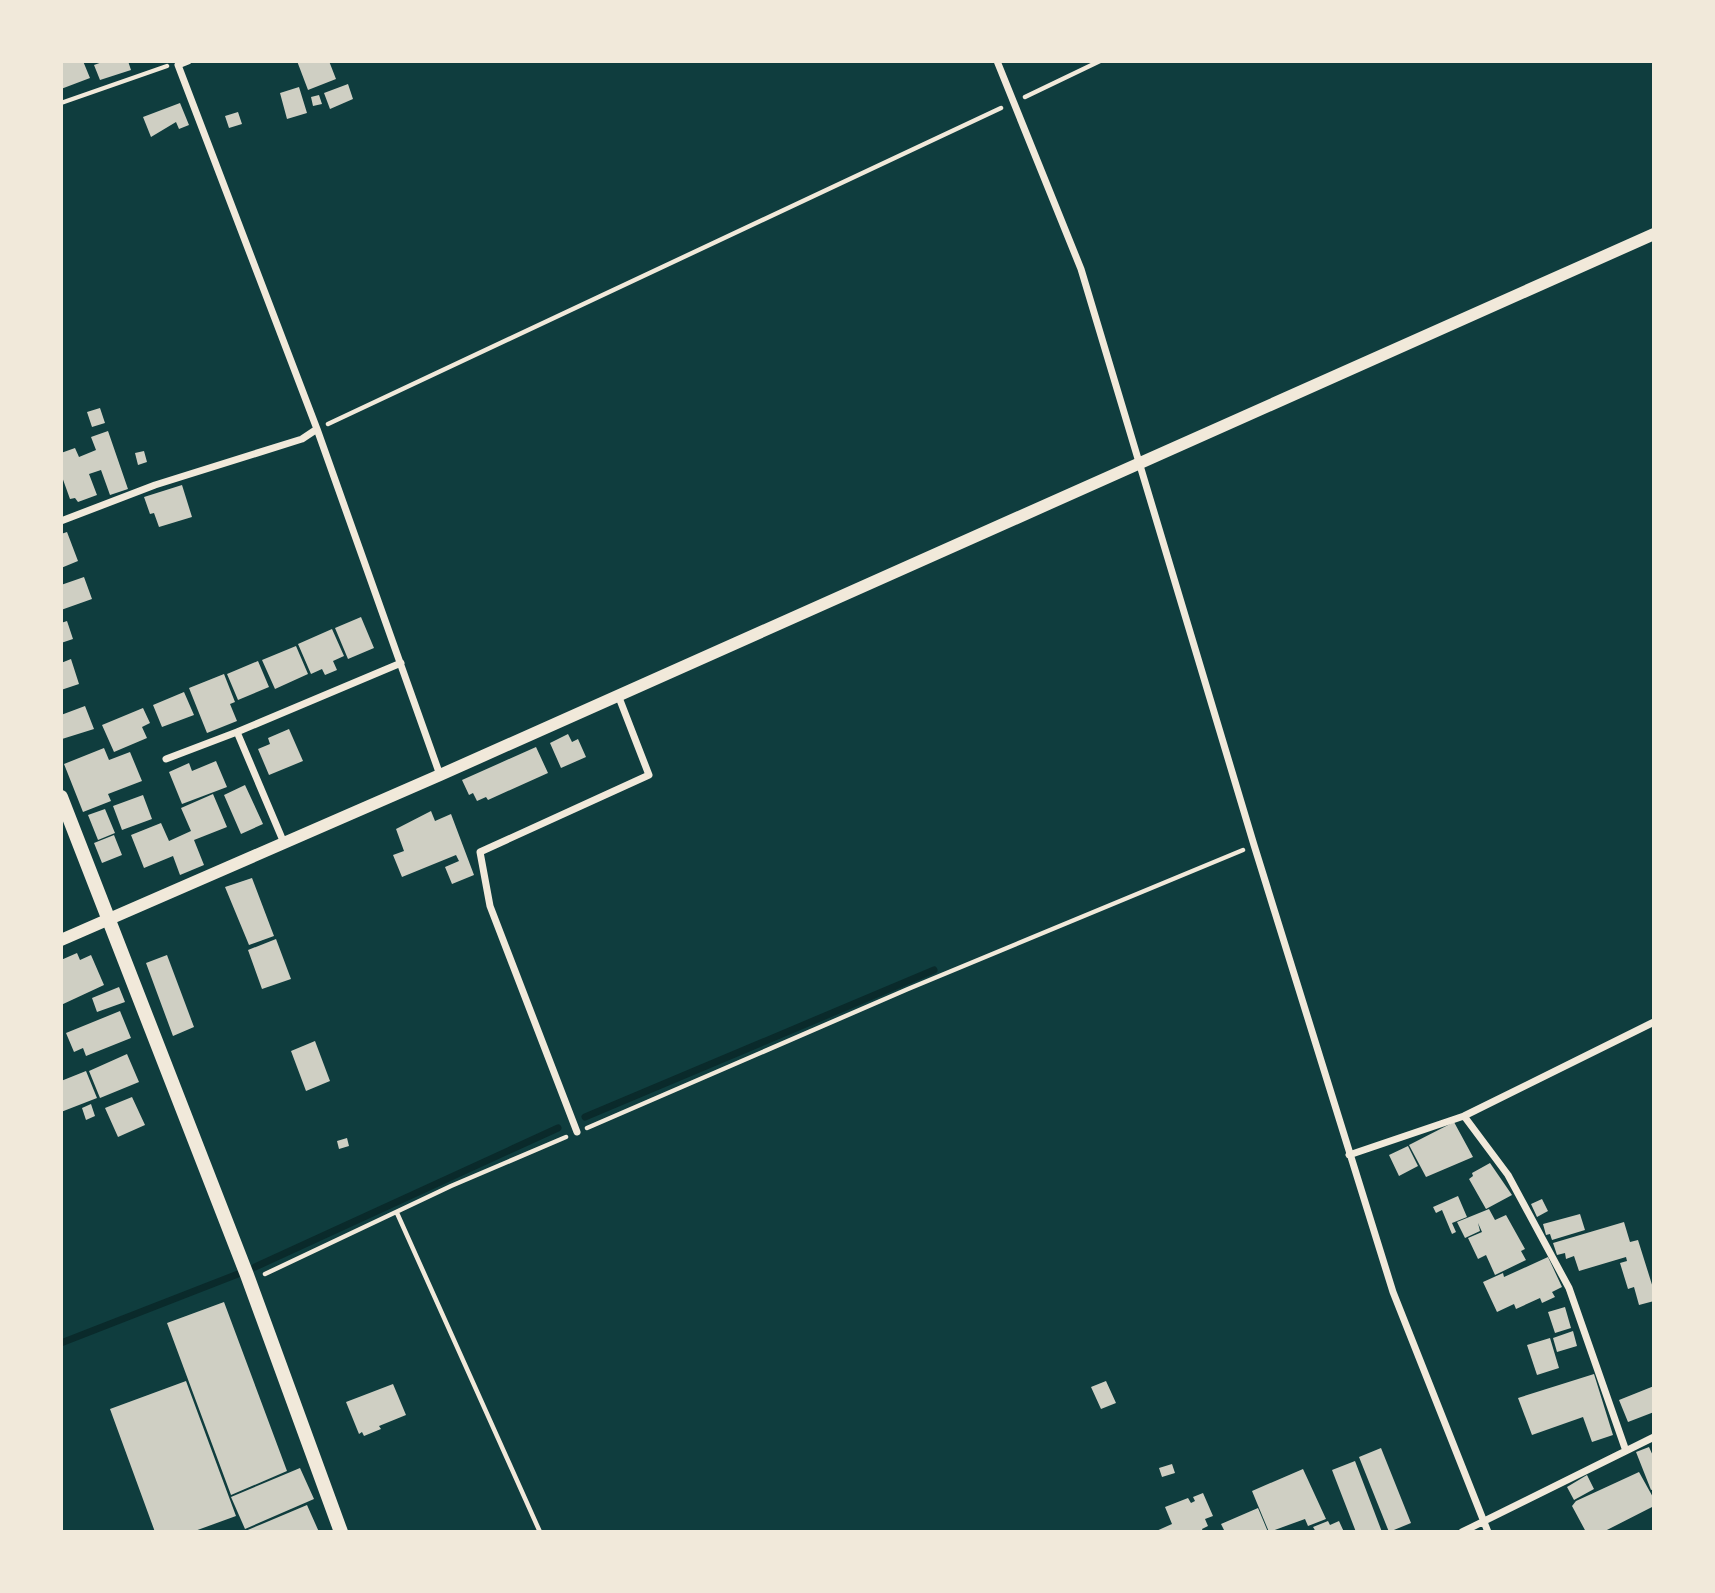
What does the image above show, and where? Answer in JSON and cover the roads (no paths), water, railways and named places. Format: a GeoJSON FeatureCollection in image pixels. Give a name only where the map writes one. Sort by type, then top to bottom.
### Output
{"type":"FeatureCollection","features":[{"type":"Feature","properties":{"kind":"main road"},"geometry":{"type":"LineString","coordinates":[[61,797],[249,1281],[341,1532]]}},
{"type":"Feature","properties":{"kind":"street"},"geometry":{"type":"LineString","coordinates":[[188,61],[178,65],[317,429],[440,775]]}},
{"type":"Feature","properties":{"kind":"street"},"geometry":{"type":"LineString","coordinates":[[997,61],[1081,269],[1392,1292],[1489,1532]]}},
{"type":"Feature","properties":{"kind":"street"},"geometry":{"type":"LineString","coordinates":[[61,940],[440,775],[1654,234]]}},
{"type":"Feature","properties":{"kind":"street"},"geometry":{"type":"LineString","coordinates":[[61,521],[155,485],[302,439],[317,429]]}},
{"type":"Feature","properties":{"kind":"street"},"geometry":{"type":"LineString","coordinates":[[166,759],[401,663]]}},
{"type":"Feature","properties":{"kind":"street"},"geometry":{"type":"LineString","coordinates":[[577,1132],[490,906],[480,852],[649,775],[618,695]]}},
{"type":"Feature","properties":{"kind":"street"},"geometry":{"type":"LineString","coordinates":[[237,732],[284,843]]}},
{"type":"Feature","properties":{"kind":"street"},"geometry":{"type":"LineString","coordinates":[[1349,1155],[1464,1116],[1654,1022]]}},
{"type":"Feature","properties":{"kind":"street"},"geometry":{"type":"LineString","coordinates":[[1464,1116],[1508,1175],[1569,1288],[1626,1451]]}},
{"type":"Feature","properties":{"kind":"street"},"geometry":{"type":"LineString","coordinates":[[1462,1532],[1546,1488],[1654,1437]]}},
{"type":"Feature","properties":{"kind":"waterway"},"geometry":{"type":"LineString","coordinates":[[585,1117],[934,970]]}},
{"type":"Feature","properties":{"kind":"waterway"},"geometry":{"type":"LineString","coordinates":[[255,1267],[558,1128]]}},
{"type":"Feature","properties":{"kind":"waterway"},"geometry":{"type":"LineString","coordinates":[[61,1343],[238,1274]]}}]}
